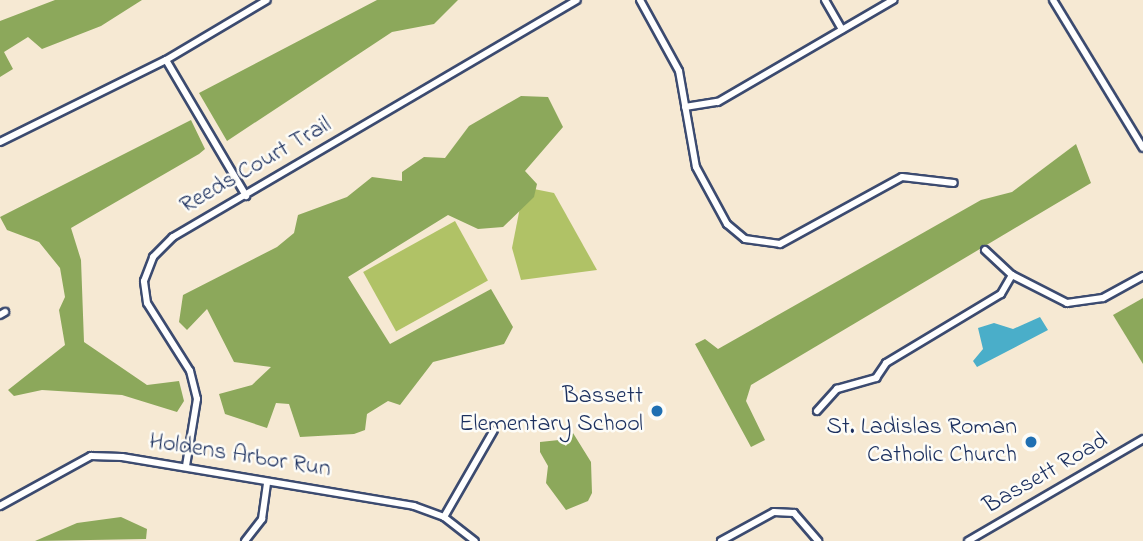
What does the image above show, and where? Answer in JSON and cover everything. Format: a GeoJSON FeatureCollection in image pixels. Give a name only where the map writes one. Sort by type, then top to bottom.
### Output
{"type":"FeatureCollection","features":[{"type":"Feature","properties":{"kind":"street"},"geometry":{"type":"LineString","coordinates":[[0,142],[166,60],[267,0]]}},
{"type":"Feature","properties":{"kind":"street","name":"Reeds Court Trail"},"geometry":{"type":"LineString","coordinates":[[186,466],[197,399],[190,371],[147,303],[144,281],[153,257],[173,237],[577,0]]}},
{"type":"Feature","properties":{"kind":"street"},"geometry":{"type":"LineString","coordinates":[[640,0],[668,43],[685,107],[695,167],[727,224],[745,239],[780,244],[902,177],[954,183]]}},
{"type":"Feature","properties":{"kind":"street"},"geometry":{"type":"LineString","coordinates":[[825,0],[842,29]]}},
{"type":"Feature","properties":{"kind":"street"},"geometry":{"type":"LineString","coordinates":[[685,107],[718,102],[893,0]]}},
{"type":"Feature","properties":{"kind":"street"},"geometry":{"type":"LineString","coordinates":[[1053,0],[1143,148]]}},
{"type":"Feature","properties":{"kind":"street"},"geometry":{"type":"LineString","coordinates":[[166,60],[247,195]]}},
{"type":"Feature","properties":{"kind":"street"},"geometry":{"type":"LineString","coordinates":[[985,250],[1012,275],[1042,295],[1077,304],[1103,299],[1143,276]]}},
{"type":"Feature","properties":{"kind":"street"},"geometry":{"type":"LineString","coordinates":[[817,411],[837,389],[876,378],[886,363],[1000,294],[1012,275]]}},
{"type":"Feature","properties":{"kind":"street"},"geometry":{"type":"LineString","coordinates":[[444,517],[494,430]]}},
{"type":"Feature","properties":{"kind":"street","name":"Bassett Road"},"geometry":{"type":"LineString","coordinates":[[968,541],[1143,439]]}},
{"type":"Feature","properties":{"kind":"street","name":"Holdens Arbor Run"},"geometry":{"type":"LineString","coordinates":[[0,506],[91,456],[186,466],[267,482],[373,497],[444,517],[475,541]]}},
{"type":"Feature","properties":{"kind":"street"},"geometry":{"type":"LineString","coordinates":[[245,541],[262,519],[267,482]]}},
{"type":"Feature","properties":{"kind":"street"},"geometry":{"type":"LineString","coordinates":[[721,541],[774,512],[794,513],[818,541]]}},
{"type":"Feature","properties":{"kind":"green space"},"geometry":{"type":"Polygon","coordinates":[[[55,0],[142,0],[101,26],[42,49],[28,37],[4,52],[13,69],[0,77],[0,21],[55,0]]]}},
{"type":"Feature","properties":{"kind":"green space"},"geometry":{"type":"Polygon","coordinates":[[[377,0],[458,0],[434,24],[392,32],[227,141],[199,93],[377,0]]]}},
{"type":"Feature","properties":{"kind":"green space"},"geometry":{"type":"Polygon","coordinates":[[[521,96],[548,97],[563,127],[525,171],[537,184],[534,197],[503,227],[478,229],[448,215],[348,277],[390,344],[491,289],[513,327],[504,344],[433,362],[400,405],[388,401],[367,414],[365,430],[354,434],[300,437],[289,404],[276,403],[267,428],[225,414],[219,394],[252,385],[271,367],[234,362],[207,309],[187,330],[179,322],[183,295],[277,247],[294,233],[298,215],[347,197],[372,177],[402,181],[402,172],[424,157],[445,158],[469,126],[521,96]]]}},
{"type":"Feature","properties":{"kind":"green space"},"geometry":{"type":"Polygon","coordinates":[[[191,120],[205,149],[71,228],[81,260],[84,342],[147,385],[179,381],[184,401],[177,412],[122,395],[42,390],[14,396],[8,390],[65,345],[59,310],[65,297],[60,268],[39,242],[7,230],[0,217],[191,120]]]}},
{"type":"Feature","properties":{"kind":"green space"},"geometry":{"type":"Polygon","coordinates":[[[1076,144],[1091,183],[751,385],[746,401],[765,440],[751,447],[695,344],[705,339],[718,349],[981,200],[1012,192],[1076,144]]]}},
{"type":"Feature","properties":{"kind":"green space"},"geometry":{"type":"Polygon","coordinates":[[[524,187],[554,193],[597,270],[521,280],[512,248],[524,187]]]}},
{"type":"Feature","properties":{"kind":"green space"},"geometry":{"type":"Polygon","coordinates":[[[455,221],[488,280],[396,331],[363,272],[455,221]]]}},
{"type":"Feature","properties":{"kind":"green space"},"geometry":{"type":"Polygon","coordinates":[[[1143,298],[1143,364],[1113,315],[1143,298]]]}},
{"type":"Feature","properties":{"kind":"green space"},"geometry":{"type":"Polygon","coordinates":[[[573,433],[591,462],[592,493],[588,501],[566,510],[546,483],[548,466],[540,452],[540,442],[559,440],[566,446],[573,433]]]}},
{"type":"Feature","properties":{"kind":"green space"},"geometry":{"type":"Polygon","coordinates":[[[121,517],[147,529],[146,539],[35,541],[77,523],[121,517]]]}},
{"type":"Feature","properties":{"kind":"water"},"geometry":{"type":"Polygon","coordinates":[[[1040,317],[1048,330],[977,367],[973,361],[983,349],[978,328],[994,323],[1013,329],[1040,317]]]}},
{"type":"Feature","properties":{"kind":"place","name":"Bassett Elementary School"},"geometry":{"type":"Point","coordinates":[657,411]}},
{"type":"Feature","properties":{"kind":"place","name":"St. Ladislas Roman Catholic Church"},"geometry":{"type":"Point","coordinates":[1031,442]}}]}
